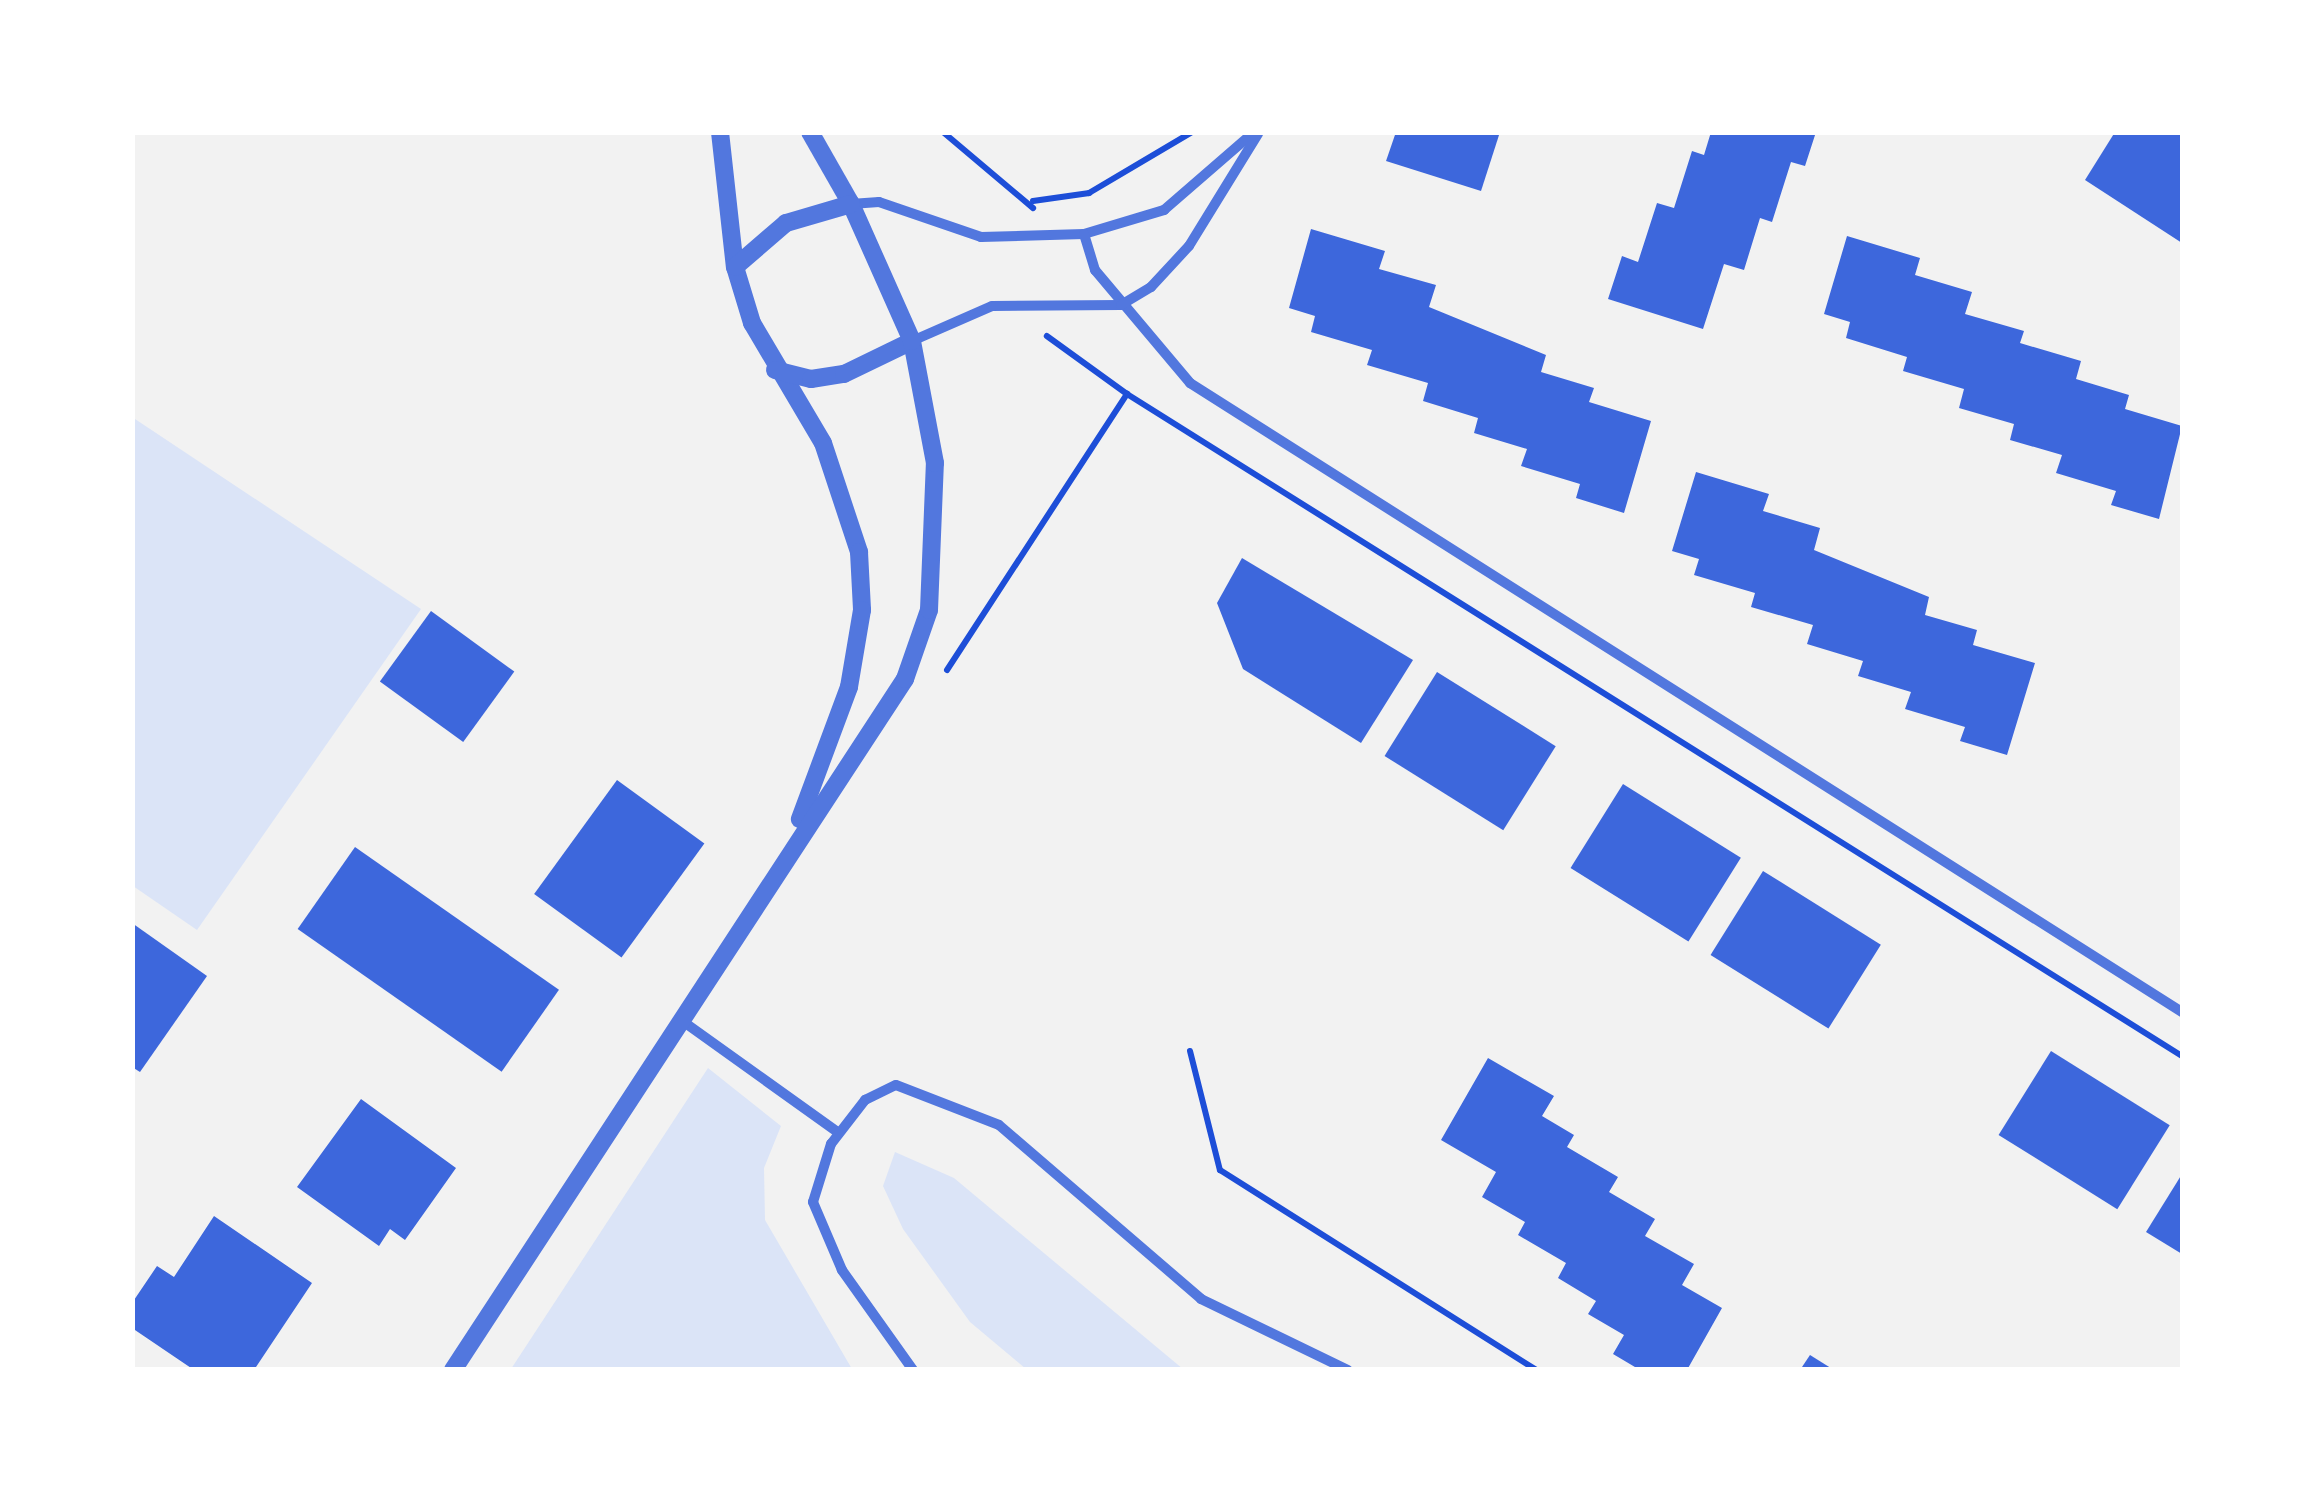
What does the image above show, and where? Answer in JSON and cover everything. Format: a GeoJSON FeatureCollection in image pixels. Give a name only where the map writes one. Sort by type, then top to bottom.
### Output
{"type":"FeatureCollection","features":[{"type":"Feature","properties":{"kind":"street"},"geometry":{"type":"LineString","coordinates":[[720,132],[735,267],[752,322],[774,370],[847,494],[862,610],[848,687],[793,838]]}},
{"type":"Feature","properties":{"kind":"street"},"geometry":{"type":"LineString","coordinates":[[453,1370],[793,838],[905,679],[929,610],[935,463],[912,341],[851,204],[810,132]]}},
{"type":"Feature","properties":{"kind":"street"},"geometry":{"type":"LineString","coordinates":[[735,267],[786,223],[851,204],[878,202],[981,237],[1084,234],[1164,210],[1256,132]]}},
{"type":"Feature","properties":{"kind":"street"},"geometry":{"type":"LineString","coordinates":[[774,370],[811,379],[844,374],[992,306],[1121,305],[1189,246],[1256,132]]}},
{"type":"Feature","properties":{"kind":"street"},"geometry":{"type":"LineString","coordinates":[[1084,234],[1121,305],[1190,384],[2182,1012]]}},
{"type":"Feature","properties":{"kind":"street"},"geometry":{"type":"LineString","coordinates":[[679,1018],[839,1134]]}},
{"type":"Feature","properties":{"kind":"street"},"geometry":{"type":"LineString","coordinates":[[913,1370],[857,1294],[814,1212],[813,1181],[839,1134],[884,1087],[964,1106],[1201,1299],[1348,1370]]}},
{"type":"Feature","properties":{"kind":"path"},"geometry":{"type":"LineString","coordinates":[[1033,201],[1089,193],[1192,132]]}},
{"type":"Feature","properties":{"kind":"path"},"geometry":{"type":"LineString","coordinates":[[1126,394],[2182,1056]]}},
{"type":"Feature","properties":{"kind":"path"},"geometry":{"type":"LineString","coordinates":[[1190,1051],[1220,1170],[1536,1370]]}},
{"type":"Feature","properties":{"kind":"shaded area"},"geometry":{"type":"Polygon","coordinates":[[[132,417],[421,609],[197,930],[133,886],[132,417]]]}},
{"type":"Feature","properties":{"kind":"shaded area"},"geometry":{"type":"Polygon","coordinates":[[[708,1068],[781,1126],[764,1168],[765,1220],[852,1369],[511,1369],[708,1068]]]}},
{"type":"Feature","properties":{"kind":"shaded area"},"geometry":{"type":"Polygon","coordinates":[[[895,1152],[954,1178],[1183,1369],[1026,1369],[970,1322],[903,1229],[883,1186],[895,1152]]]}},
{"type":"Feature","properties":{"kind":"building"},"geometry":{"type":"Polygon","coordinates":[[[1396,132],[1500,132],[1481,191],[1386,161],[1396,132]]]}},
{"type":"Feature","properties":{"kind":"building"},"geometry":{"type":"Polygon","coordinates":[[[1711,132],[1816,132],[1805,166],[1791,162],[1772,222],[1760,218],[1744,270],[1724,264],[1703,329],[1608,299],[1622,256],[1638,262],[1657,203],[1674,208],[1692,151],[1704,155],[1711,132]]]}},
{"type":"Feature","properties":{"kind":"building"},"geometry":{"type":"Polygon","coordinates":[[[2115,132],[2182,132],[2182,243],[2085,180],[2115,132]]]}},
{"type":"Feature","properties":{"kind":"building"},"geometry":{"type":"Polygon","coordinates":[[[1311,229],[1385,251],[1379,269],[1436,285],[1429,307],[1546,355],[1541,372],[1594,388],[1589,402],[1651,421],[1624,513],[1576,498],[1580,484],[1521,466],[1527,449],[1474,433],[1478,418],[1423,401],[1428,383],[1367,365],[1372,350],[1311,332],[1315,316],[1289,308],[1311,229]]]}},
{"type":"Feature","properties":{"kind":"building"},"geometry":{"type":"Polygon","coordinates":[[[1847,236],[1920,258],[1915,275],[1972,292],[1965,314],[2024,331],[2020,343],[2081,361],[2076,379],[2129,395],[2125,409],[2182,426],[2159,519],[2111,505],[2116,491],[2056,473],[2062,455],[2010,440],[2014,424],[1959,408],[1964,389],[1903,371],[1907,357],[1846,338],[1850,322],[1824,314],[1847,236]]]}},
{"type":"Feature","properties":{"kind":"building"},"geometry":{"type":"Polygon","coordinates":[[[1696,472],[1769,494],[1763,511],[1820,528],[1814,550],[1929,597],[1925,615],[1977,630],[1973,645],[2035,663],[2007,755],[1960,741],[1965,727],[1905,709],[1911,692],[1858,676],[1863,661],[1807,644],[1813,625],[1751,607],[1755,593],[1694,575],[1699,559],[1672,551],[1696,472]]]}},
{"type":"Feature","properties":{"kind":"building"},"geometry":{"type":"Polygon","coordinates":[[[1242,558],[1413,660],[1361,743],[1243,669],[1217,603],[1242,558]]]}},
{"type":"Feature","properties":{"kind":"building"},"geometry":{"type":"Polygon","coordinates":[[[431,611],[514,672],[463,742],[380,681],[431,611]]]}},
{"type":"Feature","properties":{"kind":"building"},"geometry":{"type":"Polygon","coordinates":[[[1437,672],[1556,746],[1503,830],[1385,756],[1437,672]]]}},
{"type":"Feature","properties":{"kind":"building"},"geometry":{"type":"Polygon","coordinates":[[[617,780],[704,843],[621,958],[534,894],[617,780]]]}},
{"type":"Feature","properties":{"kind":"building"},"geometry":{"type":"Polygon","coordinates":[[[1623,784],[1741,858],[1688,942],[1571,868],[1623,784]]]}},
{"type":"Feature","properties":{"kind":"building"},"geometry":{"type":"Polygon","coordinates":[[[355,847],[559,990],[502,1072],[298,929],[355,847]]]}},
{"type":"Feature","properties":{"kind":"building"},"geometry":{"type":"Polygon","coordinates":[[[1763,871],[1881,945],[1828,1029],[1711,955],[1763,871]]]}},
{"type":"Feature","properties":{"kind":"building"},"geometry":{"type":"Polygon","coordinates":[[[132,923],[207,976],[140,1072],[132,1067],[132,923]]]}},
{"type":"Feature","properties":{"kind":"building"},"geometry":{"type":"Polygon","coordinates":[[[2051,1051],[2170,1125],[2117,1209],[1999,1135],[2051,1051]]]}},
{"type":"Feature","properties":{"kind":"building"},"geometry":{"type":"Polygon","coordinates":[[[1488,1058],[1554,1096],[1542,1116],[1574,1135],[1567,1147],[1618,1177],[1609,1192],[1655,1219],[1645,1236],[1694,1264],[1682,1285],[1722,1308],[1687,1370],[1640,1370],[1613,1354],[1624,1335],[1588,1314],[1596,1301],[1558,1278],[1566,1263],[1518,1235],[1525,1222],[1482,1197],[1496,1172],[1441,1140],[1488,1058]]]}},
{"type":"Feature","properties":{"kind":"building"},"geometry":{"type":"Polygon","coordinates":[[[361,1099],[456,1168],[405,1240],[390,1229],[379,1246],[297,1187],[361,1099]]]}},
{"type":"Feature","properties":{"kind":"building"},"geometry":{"type":"Polygon","coordinates":[[[2182,1174],[2182,1254],[2146,1232],[2182,1174]]]}},
{"type":"Feature","properties":{"kind":"building"},"geometry":{"type":"Polygon","coordinates":[[[214,1216],[312,1283],[254,1370],[194,1370],[132,1328],[132,1303],[157,1266],[174,1277],[214,1216]]]}},
{"type":"Feature","properties":{"kind":"building"},"geometry":{"type":"Polygon","coordinates":[[[1810,1355],[1834,1370],[1800,1370],[1810,1355]]]}}]}
